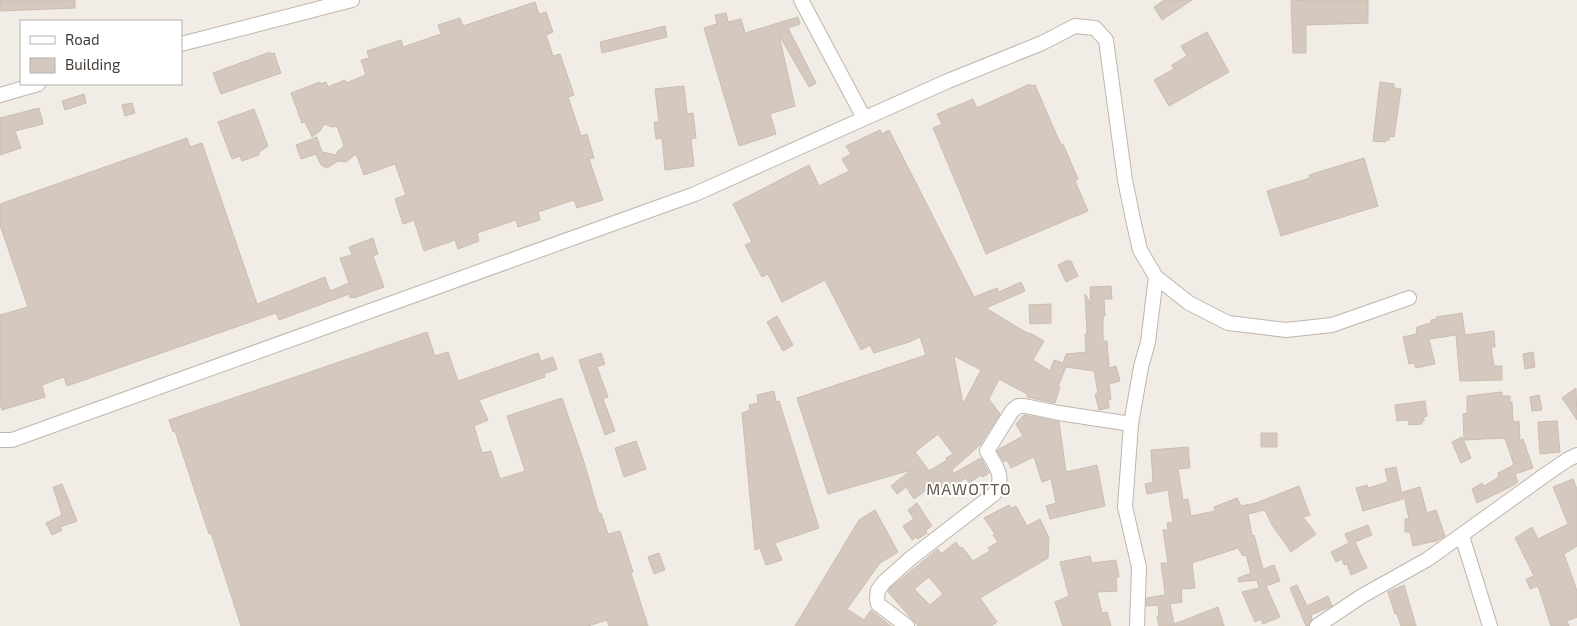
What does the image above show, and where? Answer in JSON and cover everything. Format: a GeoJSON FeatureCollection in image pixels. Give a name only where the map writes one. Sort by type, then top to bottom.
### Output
{"type":"FeatureCollection","features":[{"type":"Feature","properties":{"kind":"street"},"geometry":{"type":"LineString","coordinates":[[182,44],[352,0]]}},
{"type":"Feature","properties":{"kind":"street"},"geometry":{"type":"LineString","coordinates":[[801,0],[864,118]]}},
{"type":"Feature","properties":{"kind":"street"},"geometry":{"type":"LineString","coordinates":[[0,440],[12,440],[695,194],[948,81],[1042,43],[1075,26],[1095,28],[1106,40],[1125,180],[1140,250],[1156,277],[1189,303],[1228,323],[1286,330],[1332,325],[1409,298]]}},
{"type":"Feature","properties":{"kind":"street"},"geometry":{"type":"LineString","coordinates":[[0,94],[34,85]]}},
{"type":"Feature","properties":{"kind":"street"},"geometry":{"type":"LineString","coordinates":[[1137,626],[1139,567],[1125,507],[1131,424],[1141,367],[1148,342],[1156,277]]}},
{"type":"Feature","properties":{"kind":"street"},"geometry":{"type":"LineString","coordinates":[[907,626],[878,604],[878,590],[911,558],[994,494],[1001,481],[987,451],[1012,411],[1018,406],[1025,406],[1131,424]]}},
{"type":"Feature","properties":{"kind":"street"},"geometry":{"type":"LineString","coordinates":[[1317,626],[1362,596],[1428,559],[1545,475],[1577,455]]}},
{"type":"Feature","properties":{"kind":"street"},"geometry":{"type":"LineString","coordinates":[[1462,536],[1490,626]]}},
{"type":"Feature","properties":{"kind":"building"},"geometry":{"type":"Polygon","coordinates":[[[0,0],[75,0],[75,8],[0,11],[0,0]]]}},
{"type":"Feature","properties":{"kind":"building"},"geometry":{"type":"Polygon","coordinates":[[[1164,0],[1192,0],[1162,20],[1154,7],[1164,0]]]}},
{"type":"Feature","properties":{"kind":"building"},"geometry":{"type":"Polygon","coordinates":[[[1368,0],[1368,23],[1306,25],[1306,53],[1293,53],[1291,1],[1368,0]]]}},
{"type":"Feature","properties":{"kind":"building"},"geometry":{"type":"Polygon","coordinates":[[[535,2],[539,14],[546,12],[553,32],[546,35],[553,56],[560,54],[574,95],[568,97],[581,136],[587,134],[594,158],[589,159],[603,200],[577,208],[574,200],[538,212],[540,220],[518,227],[516,220],[477,233],[479,241],[458,249],[455,240],[424,251],[414,220],[403,224],[395,199],[406,195],[395,164],[364,175],[356,154],[346,162],[338,161],[327,168],[321,165],[316,154],[301,159],[296,145],[317,137],[322,152],[336,155],[344,146],[337,126],[332,127],[324,124],[320,131],[312,137],[305,122],[302,123],[291,93],[320,82],[321,84],[326,82],[328,87],[345,80],[346,83],[366,75],[361,60],[369,58],[367,51],[401,40],[403,47],[441,34],[438,25],[460,18],[463,26],[535,2]]]}},
{"type":"Feature","properties":{"kind":"building"},"geometry":{"type":"Polygon","coordinates":[[[726,13],[728,22],[741,19],[745,33],[798,17],[800,24],[788,28],[816,83],[809,87],[779,35],[795,106],[770,114],[776,134],[739,146],[704,28],[717,24],[715,15],[726,13]]]}},
{"type":"Feature","properties":{"kind":"building"},"geometry":{"type":"Polygon","coordinates":[[[665,26],[667,37],[602,53],[600,42],[665,26]]]}},
{"type":"Feature","properties":{"kind":"building"},"geometry":{"type":"Polygon","coordinates":[[[1207,32],[1229,72],[1169,106],[1154,80],[1174,69],[1172,65],[1187,56],[1181,46],[1207,32]]]}},
{"type":"Feature","properties":{"kind":"building"},"geometry":{"type":"Polygon","coordinates":[[[270,52],[271,54],[274,53],[281,73],[221,94],[213,73],[270,52]]]}},
{"type":"Feature","properties":{"kind":"building"},"geometry":{"type":"Polygon","coordinates":[[[1380,82],[1394,84],[1394,88],[1401,89],[1394,137],[1390,136],[1386,142],[1373,141],[1380,82]]]}},
{"type":"Feature","properties":{"kind":"building"},"geometry":{"type":"Polygon","coordinates":[[[1030,84],[1031,86],[1035,85],[1061,145],[1063,144],[1078,179],[1075,181],[1088,211],[986,254],[933,128],[942,124],[937,114],[973,99],[977,108],[1030,84]]]}},
{"type":"Feature","properties":{"kind":"building"},"geometry":{"type":"Polygon","coordinates":[[[684,86],[687,114],[693,113],[696,138],[691,139],[694,166],[665,170],[662,138],[656,139],[654,122],[659,122],[655,89],[684,86]]]}},
{"type":"Feature","properties":{"kind":"building"},"geometry":{"type":"Polygon","coordinates":[[[84,94],[86,103],[65,110],[62,101],[84,94]]]}},
{"type":"Feature","properties":{"kind":"building"},"geometry":{"type":"Polygon","coordinates":[[[132,103],[135,113],[125,116],[122,105],[132,103]]]}},
{"type":"Feature","properties":{"kind":"building"},"geometry":{"type":"Polygon","coordinates":[[[39,108],[43,124],[15,131],[21,148],[0,155],[0,118],[39,108]]]}},
{"type":"Feature","properties":{"kind":"building"},"geometry":{"type":"Polygon","coordinates":[[[254,109],[268,146],[259,152],[259,155],[242,161],[240,156],[232,159],[218,122],[254,109]]]}},
{"type":"Feature","properties":{"kind":"building"},"geometry":{"type":"Polygon","coordinates":[[[880,130],[882,134],[889,130],[974,297],[997,288],[999,292],[1021,282],[1025,291],[986,308],[1044,341],[1033,360],[1050,371],[1054,360],[1063,363],[1066,354],[1086,352],[1085,294],[1091,304],[1090,287],[1111,286],[1112,299],[1104,299],[1103,341],[1107,341],[1109,368],[1116,366],[1120,381],[1109,384],[1111,399],[1108,400],[1109,408],[1099,410],[1095,394],[1098,393],[1094,371],[1066,367],[1058,386],[1060,387],[1055,403],[1027,397],[1027,394],[999,379],[989,399],[1000,414],[980,445],[952,470],[954,473],[981,458],[989,473],[983,477],[981,475],[969,483],[966,478],[943,492],[937,482],[914,499],[906,487],[897,494],[891,486],[911,470],[828,494],[797,398],[926,355],[920,337],[874,353],[870,345],[861,350],[825,280],[782,302],[768,274],[762,277],[745,245],[752,242],[733,204],[809,165],[819,186],[849,171],[842,159],[851,154],[846,146],[880,130]],[[954,356],[963,404],[981,370],[954,356]],[[938,434],[915,452],[929,471],[953,454],[938,434]]]}},
{"type":"Feature","properties":{"kind":"building"},"geometry":{"type":"Polygon","coordinates":[[[187,138],[190,147],[202,143],[257,304],[325,277],[330,291],[349,283],[340,258],[352,255],[349,247],[373,238],[378,254],[373,256],[384,287],[354,298],[350,298],[349,294],[279,320],[276,313],[67,386],[64,377],[42,385],[45,397],[2,410],[0,404],[0,315],[28,307],[0,225],[0,204],[187,138]]]}},
{"type":"Feature","properties":{"kind":"building"},"geometry":{"type":"Polygon","coordinates":[[[1364,158],[1378,206],[1281,236],[1267,191],[1310,178],[1309,175],[1364,158]]]}},
{"type":"Feature","properties":{"kind":"building"},"geometry":{"type":"Polygon","coordinates":[[[1068,260],[1069,262],[1071,261],[1078,276],[1066,282],[1058,265],[1068,260]]]}},
{"type":"Feature","properties":{"kind":"building"},"geometry":{"type":"Polygon","coordinates":[[[1051,304],[1051,323],[1030,324],[1029,305],[1051,304]]]}},
{"type":"Feature","properties":{"kind":"building"},"geometry":{"type":"Polygon","coordinates":[[[1462,313],[1465,335],[1494,331],[1495,347],[1491,347],[1494,366],[1502,366],[1502,380],[1460,381],[1456,335],[1429,339],[1435,364],[1416,368],[1414,363],[1409,364],[1403,337],[1416,334],[1417,327],[1431,323],[1431,320],[1437,319],[1436,317],[1462,313]]]}},
{"type":"Feature","properties":{"kind":"building"},"geometry":{"type":"Polygon","coordinates":[[[777,316],[793,345],[783,351],[767,322],[777,316]]]}},
{"type":"Feature","properties":{"kind":"building"},"geometry":{"type":"Polygon","coordinates":[[[427,332],[435,356],[448,352],[458,381],[538,353],[541,361],[553,357],[557,369],[544,374],[545,377],[479,400],[488,420],[474,426],[482,453],[491,451],[500,479],[525,471],[507,416],[562,398],[584,462],[599,514],[601,513],[608,534],[620,531],[648,626],[609,626],[607,620],[588,626],[241,626],[211,533],[209,534],[175,431],[173,432],[169,420],[427,332]]]}},
{"type":"Feature","properties":{"kind":"building"},"geometry":{"type":"Polygon","coordinates":[[[1533,352],[1535,367],[1525,369],[1523,354],[1533,352]]]}},
{"type":"Feature","properties":{"kind":"building"},"geometry":{"type":"Polygon","coordinates":[[[601,353],[605,364],[597,367],[608,397],[603,399],[615,431],[605,435],[579,360],[601,353]]]}},
{"type":"Feature","properties":{"kind":"building"},"geometry":{"type":"Polygon","coordinates":[[[1576,388],[1577,420],[1562,398],[1576,388]]]}},
{"type":"Feature","properties":{"kind":"building"},"geometry":{"type":"Polygon","coordinates":[[[774,391],[776,402],[779,401],[819,528],[775,543],[782,560],[766,565],[760,548],[755,550],[742,413],[750,410],[749,405],[758,403],[757,395],[774,391]]]}},
{"type":"Feature","properties":{"kind":"building"},"geometry":{"type":"Polygon","coordinates":[[[1502,392],[1502,396],[1510,396],[1513,422],[1519,421],[1520,441],[1523,439],[1533,468],[1515,474],[1518,482],[1477,503],[1472,489],[1482,483],[1484,486],[1499,477],[1498,473],[1514,465],[1505,438],[1464,440],[1463,414],[1467,413],[1467,396],[1502,392]]]}},
{"type":"Feature","properties":{"kind":"building"},"geometry":{"type":"Polygon","coordinates":[[[1539,395],[1542,410],[1532,411],[1530,397],[1539,395]]]}},
{"type":"Feature","properties":{"kind":"building"},"geometry":{"type":"Polygon","coordinates":[[[1425,401],[1427,416],[1424,417],[1422,424],[1409,425],[1408,420],[1397,421],[1395,405],[1425,401]]]}},
{"type":"Feature","properties":{"kind":"building"},"geometry":{"type":"Polygon","coordinates":[[[1024,415],[1059,422],[1066,472],[1097,465],[1105,506],[1050,519],[1046,506],[1056,503],[1051,479],[1042,482],[1034,457],[1011,468],[1007,460],[1004,462],[997,451],[1023,436],[1016,424],[1024,415]]]}},
{"type":"Feature","properties":{"kind":"building"},"geometry":{"type":"Polygon","coordinates":[[[1557,421],[1560,452],[1540,454],[1538,422],[1557,421]]]}},
{"type":"Feature","properties":{"kind":"building"},"geometry":{"type":"Polygon","coordinates":[[[1261,433],[1277,433],[1277,447],[1261,447],[1261,433]]]}},
{"type":"Feature","properties":{"kind":"building"},"geometry":{"type":"Polygon","coordinates":[[[1462,437],[1471,458],[1461,463],[1452,442],[1462,437]]]}},
{"type":"Feature","properties":{"kind":"building"},"geometry":{"type":"Polygon","coordinates":[[[636,441],[646,469],[624,477],[615,448],[636,441]]]}},
{"type":"Feature","properties":{"kind":"building"},"geometry":{"type":"Polygon","coordinates":[[[1188,447],[1190,468],[1178,469],[1183,500],[1188,499],[1191,516],[1215,511],[1214,507],[1237,498],[1241,506],[1256,503],[1299,486],[1310,515],[1303,517],[1316,534],[1291,552],[1272,525],[1265,510],[1248,514],[1252,536],[1254,535],[1263,569],[1274,565],[1280,581],[1266,586],[1280,617],[1263,624],[1261,619],[1255,622],[1242,592],[1259,588],[1257,580],[1239,582],[1238,578],[1251,573],[1246,555],[1243,556],[1238,548],[1192,563],[1195,588],[1181,589],[1182,602],[1170,604],[1174,624],[1218,607],[1224,626],[1159,626],[1157,617],[1159,616],[1158,605],[1146,606],[1147,598],[1164,595],[1165,593],[1161,563],[1168,563],[1163,530],[1168,530],[1167,523],[1173,522],[1168,490],[1147,494],[1145,484],[1153,482],[1151,450],[1188,447]]]}},
{"type":"Feature","properties":{"kind":"building"},"geometry":{"type":"Polygon","coordinates":[[[1396,467],[1403,499],[1363,511],[1356,488],[1367,485],[1368,488],[1388,482],[1385,469],[1396,467]]]}},
{"type":"Feature","properties":{"kind":"building"},"geometry":{"type":"Polygon","coordinates":[[[1573,479],[1577,489],[1577,546],[1564,554],[1577,591],[1577,617],[1567,621],[1569,626],[1551,626],[1538,586],[1530,589],[1526,579],[1534,576],[1515,538],[1532,527],[1538,539],[1568,524],[1553,487],[1573,479]]]}},
{"type":"Feature","properties":{"kind":"building"},"geometry":{"type":"Polygon","coordinates":[[[62,484],[77,521],[60,527],[62,530],[52,535],[46,523],[62,515],[53,487],[62,484]]]}},
{"type":"Feature","properties":{"kind":"building"},"geometry":{"type":"Polygon","coordinates":[[[1420,487],[1427,513],[1436,510],[1445,536],[1435,542],[1413,546],[1410,532],[1405,532],[1405,519],[1409,519],[1403,492],[1420,487]]]}},
{"type":"Feature","properties":{"kind":"building"},"geometry":{"type":"Polygon","coordinates":[[[917,503],[932,526],[926,530],[927,533],[918,539],[916,537],[912,540],[903,526],[914,519],[908,510],[917,503]]]}},
{"type":"Feature","properties":{"kind":"building"},"geometry":{"type":"Polygon","coordinates":[[[1009,505],[1012,508],[1016,506],[1027,526],[1040,519],[1049,538],[1048,558],[980,598],[997,622],[991,626],[918,626],[888,592],[890,588],[938,549],[941,554],[956,542],[973,561],[990,551],[988,548],[998,542],[984,518],[1009,505]],[[929,577],[914,589],[930,605],[943,594],[929,577]]]}},
{"type":"Feature","properties":{"kind":"building"},"geometry":{"type":"Polygon","coordinates":[[[875,510],[898,552],[880,563],[847,609],[864,620],[871,610],[891,626],[795,626],[859,520],[875,510]]]}},
{"type":"Feature","properties":{"kind":"building"},"geometry":{"type":"Polygon","coordinates":[[[1368,525],[1372,535],[1355,542],[1367,568],[1351,575],[1347,564],[1344,565],[1342,559],[1336,562],[1331,552],[1349,543],[1345,534],[1368,525]]]}},
{"type":"Feature","properties":{"kind":"building"},"geometry":{"type":"Polygon","coordinates":[[[659,553],[665,570],[654,574],[648,557],[659,553]]]}},
{"type":"Feature","properties":{"kind":"building"},"geometry":{"type":"Polygon","coordinates":[[[1090,556],[1092,563],[1116,560],[1119,577],[1116,577],[1117,591],[1097,592],[1102,613],[1107,612],[1111,626],[1063,626],[1055,602],[1069,596],[1060,562],[1090,556]]]}},
{"type":"Feature","properties":{"kind":"building"},"geometry":{"type":"Polygon","coordinates":[[[1297,585],[1307,606],[1328,596],[1332,606],[1311,615],[1312,619],[1308,626],[1306,626],[1290,588],[1297,585]]]}},
{"type":"Feature","properties":{"kind":"building"},"geometry":{"type":"Polygon","coordinates":[[[1404,585],[1416,626],[1401,626],[1388,592],[1404,585]]]}},
{"type":"Feature","properties":{"kind":"district","name":"MAWOTTO"},"geometry":{"type":"Point","coordinates":[969,488]}}]}
